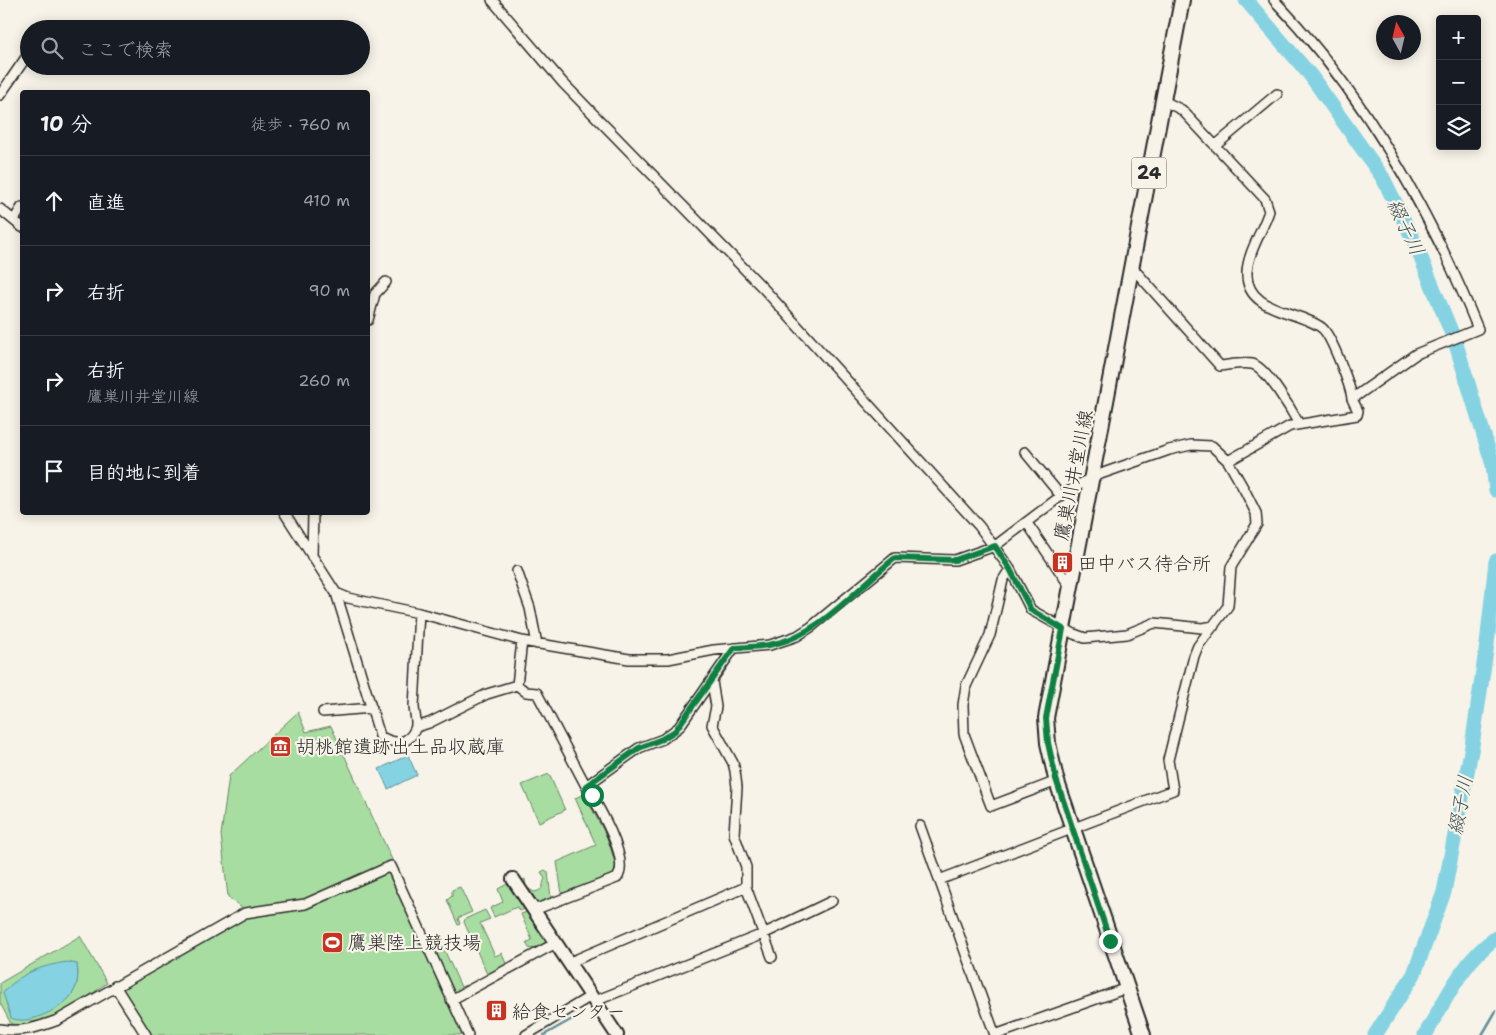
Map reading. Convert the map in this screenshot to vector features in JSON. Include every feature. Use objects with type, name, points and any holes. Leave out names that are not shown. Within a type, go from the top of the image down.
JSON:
[{"type":"main road","name":"鷹巣川井堂川線","points":[[1143,1035],[1057,782],[1049,751],[1046,718],[1182,0]]},
{"type":"street","points":[[492,0],[563,83],[676,197],[828,358],[995,546],[1010,569],[1031,610],[1063,629],[1085,638],[1127,634],[1154,623],[1202,628],[1214,626]]},
{"type":"street","points":[[1274,0],[1340,79],[1412,186],[1478,329],[1416,354],[1352,399]]},
{"type":"street","points":[[0,95],[20,66]]},
{"type":"street","points":[[1215,146],[1276,94]]},
{"type":"street","points":[[1162,100],[1182,110],[1269,206],[1263,229],[1248,263],[1248,282],[1254,293],[1270,307],[1313,323],[1325,331],[1348,380],[1352,399],[1358,411],[1357,415],[1299,424],[1282,430],[1228,461]]},
{"type":"street","points":[[0,209],[20,225]]},
{"type":"street","points":[[14,220],[20,210]]},
{"type":"street","points":[[1131,266],[1220,366],[1252,364],[1257,366],[1277,388],[1299,424]]},
{"type":"street","points":[[370,313],[375,294],[386,282]]},
{"type":"street","points":[[336,593],[348,598],[419,613],[522,641],[614,658],[668,659],[734,648],[770,645],[797,636],[841,605],[895,558],[955,560],[995,546],[1061,496],[1092,477],[1141,459],[1191,445],[1212,446],[1228,461],[1256,513],[1257,524],[1231,567],[1228,606],[1198,646],[1168,760],[1173,790],[939,880]]},
{"type":"street","points":[[1025,452],[1061,496]]},
{"type":"street","points":[[286,515],[336,593],[380,736],[391,742],[403,742],[412,735],[416,727],[415,701],[419,613]]},
{"type":"street","points":[[312,557],[314,515]]},
{"type":"street","points":[[1027,523],[1071,588]]},
{"type":"street","points":[[1010,569],[1003,580],[990,635],[966,686],[964,734],[991,806],[1057,782]]},
{"type":"street","points":[[517,571],[530,608],[537,644]]},
{"type":"street","points":[[517,685],[522,641]]},
{"type":"street","points":[[586,786],[639,748],[662,739],[675,731],[734,648]]},
{"type":"street","points":[[712,681],[716,707],[712,724],[733,763],[735,772],[737,787],[734,834],[746,866],[746,887],[772,957]]},
{"type":"street","points":[[416,727],[429,723],[487,694],[517,685]]},
{"type":"street","points":[[517,685],[526,692],[537,693],[612,835],[621,862],[621,873],[617,878],[534,910]]},
{"type":"street","points":[[324,712],[372,708]]},
{"type":"street","points":[[920,826],[995,1035],[1127,988]]},
{"type":"street","points":[[0,1029],[13,1031],[37,1028],[58,1020],[244,913],[304,904],[391,866],[468,1035]]},
{"type":"street","points":[[513,879],[617,1035]]},
{"type":"street","points":[[568,963],[746,887]]},
{"type":"street","points":[[526,1035],[594,998],[763,934],[832,901]]},
{"type":"street","points":[[451,1000],[556,943]]},
{"type":"street","points":[[115,986],[146,1035]]},
{"type":"green space","points":[[298,712],[306,732],[331,726],[472,1035],[146,1035],[115,986],[247,912],[228,897],[221,835],[229,776]]},
{"type":"green space","points":[[549,774],[565,810],[539,822],[522,785]]},
{"type":"green space","points":[[584,794],[607,837],[617,868],[614,874],[562,894],[557,862],[596,845],[575,798]]},
{"type":"green space","points":[[545,870],[548,872],[551,898],[535,903],[521,881],[525,879],[526,887],[534,892],[538,891],[542,888],[545,879],[541,872]]},
{"type":"green space","points":[[507,884],[525,909],[519,911],[517,907],[494,917],[490,908],[503,902],[498,889]]},
{"type":"green space","points":[[460,887],[472,912],[458,918],[460,924],[458,925],[447,900],[452,896],[452,890]]},
{"type":"green space","points":[[485,910],[490,919],[480,923],[495,956],[502,953],[506,964],[487,974],[464,922],[465,919]]},
{"type":"green space","points":[[527,912],[546,942],[533,949],[529,948],[526,943],[532,940],[521,914]]},
{"type":"green space","points":[[80,936],[107,983],[62,1013],[50,1019],[24,1025],[11,1024],[0,1003],[0,983]],"holes":[[[77,964],[78,975],[73,993],[67,1000],[53,1010],[34,1018]]]},
{"type":"green space","points":[[438,936],[461,987],[466,985],[468,987],[455,994],[433,947]]},
{"type":"water","points":[[408,755],[417,775],[388,789],[379,769]]},
{"type":"water","points":[[67,962],[77,964],[78,974],[74,991],[64,1003],[50,1012],[33,1019],[11,1018],[3,993],[10,986],[24,975],[48,966]]},
{"type":"waterway","name":"綴子川","points":[[1246,0],[1311,76],[1383,178],[1414,241],[1455,341],[1493,465],[1496,490]]},
{"type":"waterway","name":"綴子川","points":[[1375,1035],[1414,974],[1444,892],[1472,746],[1487,644],[1496,561]]},
{"type":"waterway","points":[[1425,1035],[1464,969],[1484,947],[1496,938]]},
{"type":"waterway","points":[[1482,1035],[1496,1011]]},
{"type":"waterway","points":[[544,1035],[574,1018]]},
{"type":"place","name":"田中バス待合所","points":[[1062,563]]},
{"type":"place","name":"胡桃館遺跡出土品収蔵庫","points":[[280,746]]},
{"type":"place","name":"鷹巣陸上競技場","points":[[332,942]]},
{"type":"place","name":"給食センター","points":[[496,1011]]},
{"type":"route","points":[[592,795],[586,786],[639,748],[662,739],[679,727],[734,648],[770,645],[797,636],[841,605],[895,558],[955,560],[995,546],[1010,569],[1021,594],[1031,610],[1037,616],[1063,629],[1046,718],[1050,758],[1110,941]]}]
